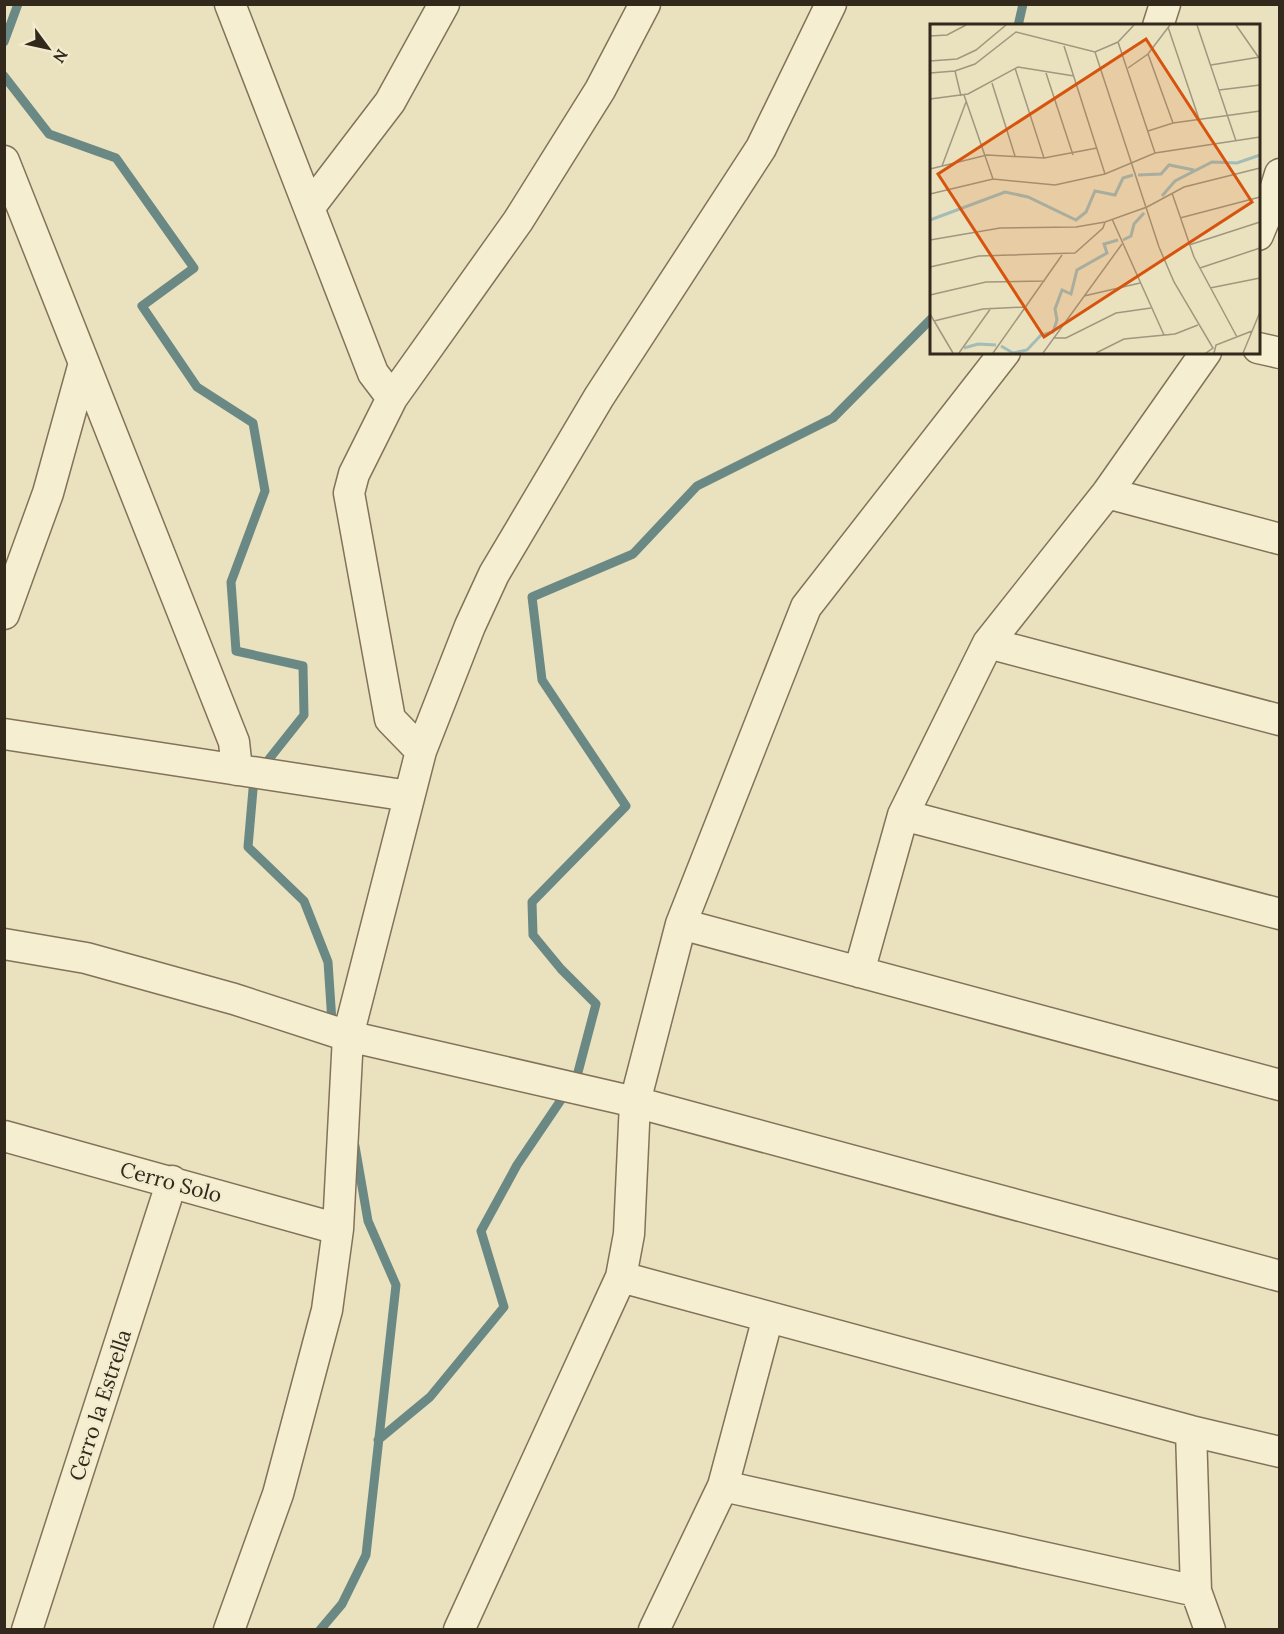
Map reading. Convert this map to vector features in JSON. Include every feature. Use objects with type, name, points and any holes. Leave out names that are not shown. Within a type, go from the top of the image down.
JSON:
[{"type":"street","points":[[309,208],[390,102],[444,4]]},
{"type":"street","points":[[421,751],[390,719],[349,493],[354,474],[392,398],[518,222],[600,90],[645,4]]},
{"type":"street","points":[[229,1629],[278,1494],[327,1311],[338,1229],[348,1036],[421,751],[470,626],[494,574],[599,397],[761,148],[831,4]]},
{"type":"street","points":[[1159,24],[1165,4]]},
{"type":"street","points":[[233,7],[373,373],[392,398]]},
{"type":"street","points":[[4,161],[234,742],[237,770]]},
{"type":"street","points":[[1260,230],[1280,174]]},
{"type":"street","points":[[1260,348],[1280,353]]},
{"type":"street","points":[[459,1629],[621,1277],[629,1234],[635,1102],[681,924],[806,607],[1003,354]]},
{"type":"street","points":[[859,972],[903,815],[988,643],[1107,493],[1205,354]]},
{"type":"street","points":[[4,614],[48,493],[84,363]]},
{"type":"street","points":[[1107,493],[1280,539]]},
{"type":"street","points":[[988,643],[1280,720]]},
{"type":"street","points":[[4,734],[409,796]]},
{"type":"street","points":[[903,815],[1280,914]]},
{"type":"street","points":[[681,924],[1280,1085]]},
{"type":"street","points":[[4,944],[87,958],[234,999],[348,1036],[635,1102],[1280,1276]]},
{"type":"street","name":"Cerro Solo","points":[[4,1136],[338,1229]]},
{"type":"street","name":"Cerro la Estrella","points":[[27,1629],[172,1181]]},
{"type":"street","points":[[621,1277],[1191,1431],[1280,1452]]},
{"type":"street","points":[[654,1629],[723,1486],[768,1317]]},
{"type":"street","points":[[1191,1431],[1196,1591],[1210,1629]]},
{"type":"street","points":[[723,1486],[1196,1591]]},
{"type":"waterway","points":[[4,42],[18,4]]},
{"type":"waterway","points":[[1018,24],[1023,4]]},
{"type":"waterway","points":[[4,76],[49,134],[116,158],[194,268],[142,306],[197,387],[253,423],[265,491],[231,582],[236,651],[303,666],[304,715],[254,778],[248,847],[304,901],[328,962],[332,1022]]},
{"type":"waterway","points":[[577,1076],[596,1004],[561,969],[533,935],[532,902],[626,806],[542,680],[532,597],[633,554],[697,486],[833,418],[930,320]]},
{"type":"waterway","points":[[378,1440],[430,1397],[504,1307],[481,1231],[517,1165],[563,1097]]},
{"type":"waterway","points":[[320,1630],[342,1604],[366,1555],[396,1285],[368,1221],[355,1146]]}]
